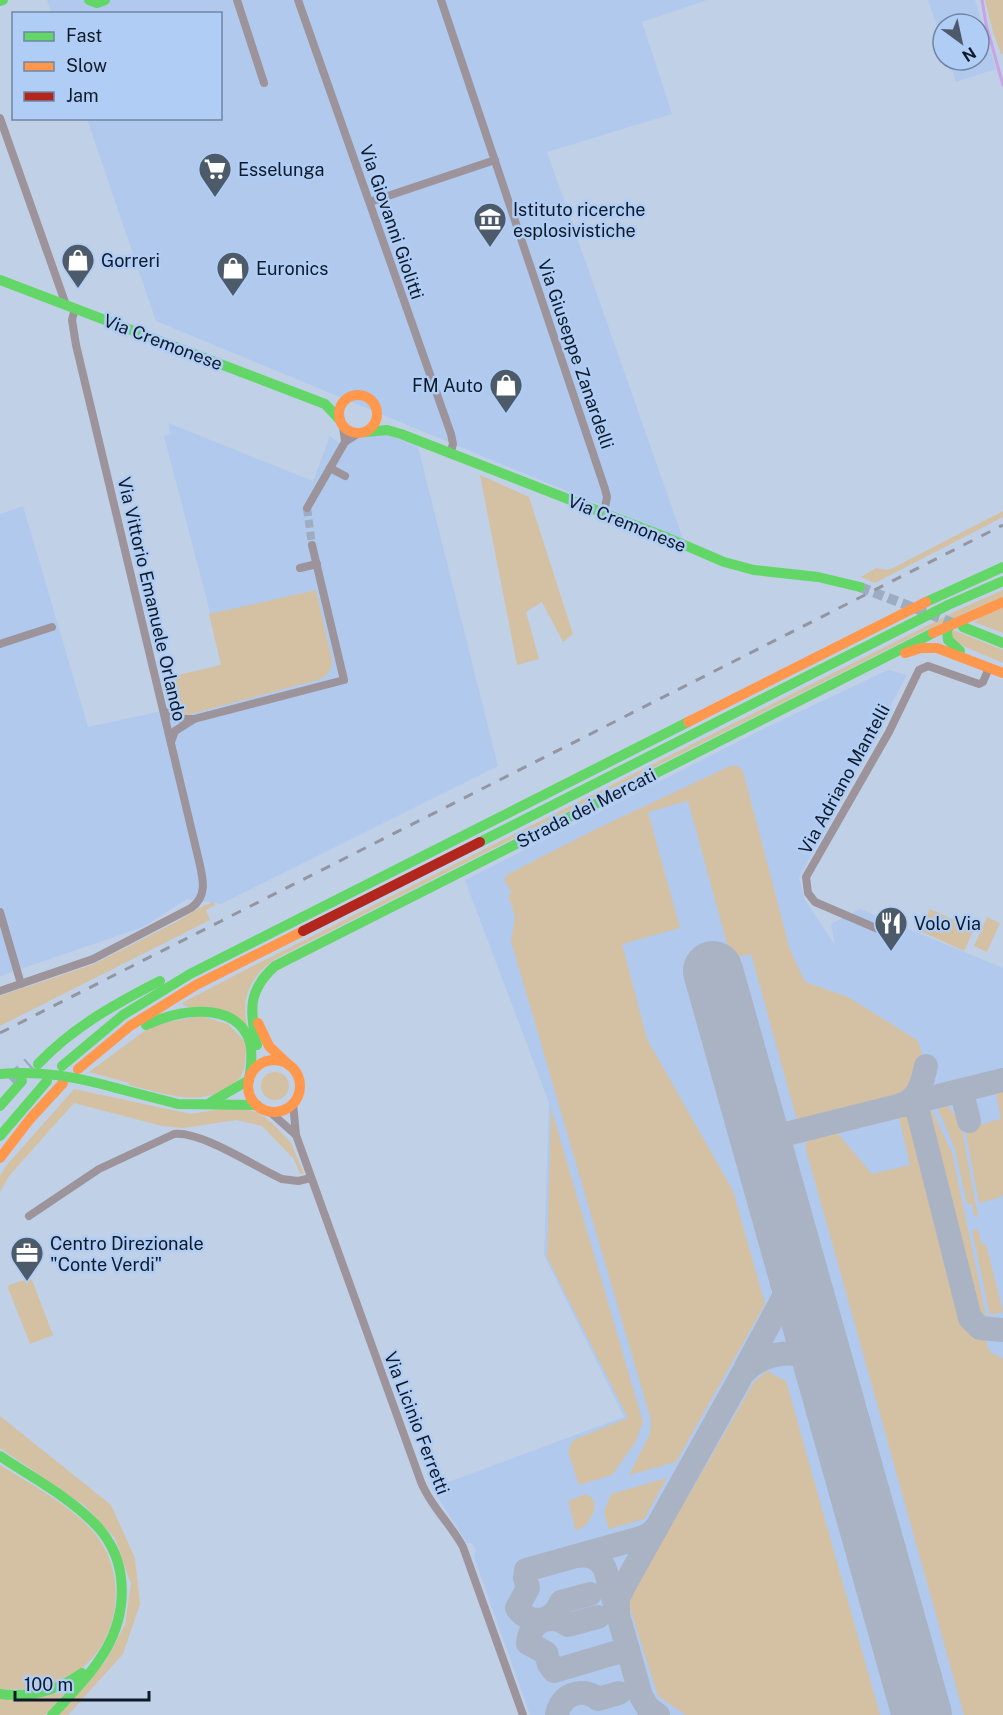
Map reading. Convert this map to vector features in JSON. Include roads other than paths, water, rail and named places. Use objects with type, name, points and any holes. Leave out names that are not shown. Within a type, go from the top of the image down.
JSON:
[{"type":"main road","points":[[88,0],[97,3],[105,0]]},
{"type":"main road","name":"Via Cremonese","points":[[0,280],[325,404]]},
{"type":"main road","points":[[361,396],[367,398],[400,434],[387,430],[362,432],[347,430],[325,404],[361,396]]},
{"type":"main road","points":[[341,423],[340,408],[349,398]]},
{"type":"main road","points":[[362,432],[371,429],[377,418],[375,406]]},
{"type":"main road","name":"Via Cremonese","points":[[400,434],[738,567],[830,579],[860,587]]},
{"type":"main road","points":[[62,1066],[100,1033],[148,998],[190,974],[942,594],[1003,567]]},
{"type":"main road","points":[[251,1076],[252,1051],[245,1032],[238,1024],[224,1017],[196,1011],[179,1012],[155,1019],[78,1069],[130,1026],[205,981],[957,601],[1003,581]]},
{"type":"main road","name":"Strada dei Mercati","points":[[257,1105],[250,1093],[251,1076],[258,1052],[251,1018],[251,1001],[258,984],[275,966],[952,624],[1003,602]]},
{"type":"main road","points":[[952,624],[946,634],[951,645],[1003,673]]},
{"type":"main road","points":[[963,627],[1003,643]]},
{"type":"main road","name":"Strada dei Mercati","points":[[293,1103],[300,1088],[296,1071],[266,1041],[256,1016],[262,988],[272,975],[281,969],[904,654],[921,648],[937,648],[1003,673]]},
{"type":"main road","points":[[34,1064],[90,1019],[128,997],[206,958],[264,936]]},
{"type":"main road","points":[[210,1103],[251,1076],[265,1062],[274,1060],[290,1065]]},
{"type":"main road","points":[[0,1074],[52,1073],[178,1104],[257,1105],[269,1111],[286,1109],[293,1103]]},
{"type":"main road","points":[[0,1092],[16,1081],[0,1106]]},
{"type":"main road","points":[[0,1136],[47,1081]]},
{"type":"main road","points":[[0,1158],[30,1119],[63,1083]]},
{"type":"main road","points":[[0,1456],[83,1513],[102,1532],[114,1553],[122,1581],[122,1605],[115,1635],[90,1674],[52,1715]]},
{"type":"main road","points":[[0,1694],[29,1695],[51,1690],[73,1680],[101,1658]]},
{"type":"street","points":[[237,0],[264,83]]},
{"type":"street","name":"Via Giovanni Giolitti","points":[[298,0],[452,434],[453,444],[450,454]]},
{"type":"street","name":"Via Giuseppe Zanardelli","points":[[441,0],[605,489],[607,497],[604,513]]},
{"type":"street","name":"Via Vittorio Emanuele Orlando","points":[[0,118],[2,129],[70,307],[76,345],[201,867],[203,884],[201,897],[187,910],[102,955],[21,984]]},
{"type":"street","points":[[369,202],[495,160]]},
{"type":"street","points":[[341,423],[345,442]]},
{"type":"street","points":[[307,508],[345,442],[362,432]]},
{"type":"street","points":[[330,468],[345,476]]},
{"type":"street","points":[[161,704],[164,711],[174,718],[195,719],[344,680],[312,545]]},
{"type":"street","points":[[300,568],[317,564]]},
{"type":"street","points":[[0,644],[52,627]]},
{"type":"street","name":"Via Adriano Mantelli","points":[[892,934],[815,902],[808,893],[806,877],[889,732],[919,670],[928,666],[979,684],[983,682],[989,668]]},
{"type":"street","points":[[171,745],[173,733],[195,719]]},
{"type":"street","points":[[0,912],[21,984],[0,991]]},
{"type":"street","name":"Via Licinio Ferretti","points":[[293,1103],[296,1135],[422,1485],[434,1508],[463,1548],[523,1715]]},
{"type":"street","points":[[269,1111],[296,1135]]},
{"type":"street","points":[[29,1216],[99,1169],[174,1134],[187,1134],[198,1138],[282,1179],[298,1181],[311,1178]]},
{"type":"waterway","points":[[982,0],[986,24],[1003,85]]},
{"type":"tunnel","points":[[307,508],[312,545]]},
{"type":"tunnel","points":[[860,587],[958,625]]},
{"type":"tunnel","points":[[11,1081],[30,1064]]},
{"type":"railway","points":[[0,1033],[1003,525]]},
{"type":"place","name":"Esselunga","points":[[215,198]]},
{"type":"place","name":"Istituto ricerche esplosivistiche","points":[[490,248]]},
{"type":"place","name":"Gorreri","points":[[78,289]]},
{"type":"place","name":"Euronics","points":[[233,297]]},
{"type":"place","name":"FM Auto","points":[[506,414]]},
{"type":"place","name":"Volo Via","points":[[891,952]]},
{"type":"place","name":"Centro Direzionale \"Conte Verdi\"","points":[[27,1282]]}]
